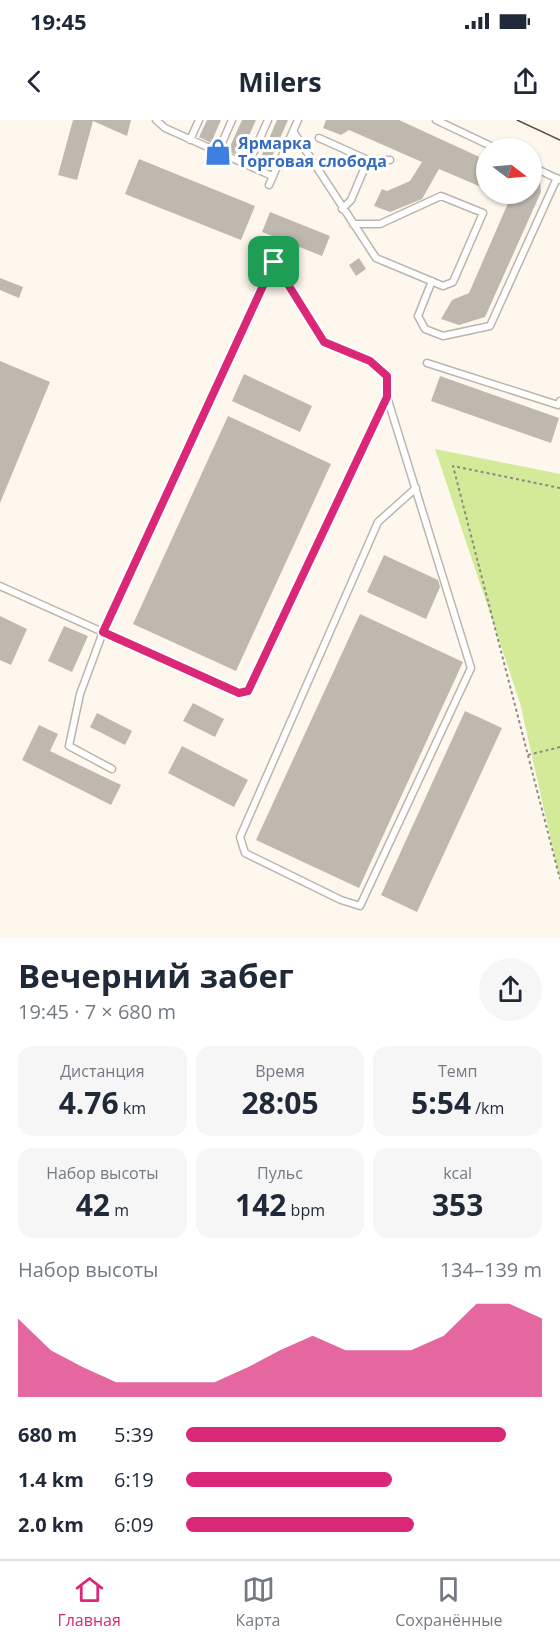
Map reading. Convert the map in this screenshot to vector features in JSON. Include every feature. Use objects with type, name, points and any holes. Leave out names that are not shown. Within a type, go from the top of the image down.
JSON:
[{"type":"lane","points":[[190,140],[199,120]]},
{"type":"lane","points":[[218,152],[232,120]]},
{"type":"lane","points":[[248,165],[268,120]]},
{"type":"lane","points":[[269,185],[298,120]]},
{"type":"lane","points":[[436,120],[476,139]]},
{"type":"lane","points":[[159,121],[190,140],[272,177]]},
{"type":"lane","points":[[293,131],[342,209],[352,224],[376,258],[443,286],[453,282],[483,213],[441,196],[380,224],[352,224]]},
{"type":"lane","points":[[319,138],[368,160],[390,160]]},
{"type":"lane","points":[[342,209],[351,200],[368,160]]},
{"type":"lane","points":[[432,281],[418,316],[425,328],[443,336],[490,326],[558,179],[542,171]]},
{"type":"lane","points":[[112,769],[69,746],[80,694],[103,632],[274,262],[324,342],[370,361],[387,376],[387,397],[416,488],[471,668],[360,906],[340,900],[245,853],[240,837],[378,522],[416,488]]},
{"type":"lane","points":[[427,363],[558,405],[560,401]]},
{"type":"lane","points":[[0,585],[239,693],[248,691],[387,397]]},
{"type":"path","points":[[560,488],[453,466],[560,879]]},
{"type":"path","points":[[528,755],[560,747]]},
{"type":"green space","points":[[435,449],[560,474],[560,880],[520,703]]},
{"type":"building","points":[[73,120],[131,120],[127,136],[93,121],[77,180],[58,175]]},
{"type":"building","points":[[207,120],[221,120],[211,143],[199,137]]},
{"type":"building","points":[[242,120],[256,120],[240,156],[228,151]]},
{"type":"building","points":[[277,120],[288,120],[267,168],[258,164]]},
{"type":"building","points":[[326,120],[399,120],[476,155],[476,185],[439,169],[422,199],[390,212],[374,206],[382,189],[387,191],[410,181],[422,162],[349,130],[341,135],[323,128]]},
{"type":"building","points":[[139,159],[255,206],[241,240],[125,194]]},
{"type":"building","points":[[508,204],[536,204],[485,317],[459,325],[441,319],[452,300],[469,293]]},
{"type":"building","points":[[270,212],[330,236],[322,256],[262,232]]},
{"type":"building","points":[[359,258],[366,269],[356,276],[349,265]]},
{"type":"building","points":[[0,278],[23,287],[19,298],[0,290]]},
{"type":"building","points":[[0,361],[50,382],[0,503]]},
{"type":"building","points":[[244,374],[312,406],[300,432],[232,401]]},
{"type":"building","points":[[440,376],[559,418],[551,443],[431,401]]},
{"type":"building","points":[[228,416],[331,464],[236,671],[133,624]]},
{"type":"building","points":[[384,555],[438,580],[440,587],[426,619],[367,592]]},
{"type":"building","points":[[360,614],[463,662],[359,888],[256,840]]},
{"type":"building","points":[[0,616],[27,629],[11,665],[0,660]]},
{"type":"building","points":[[64,626],[88,636],[72,672],[48,661]]},
{"type":"building","points":[[193,703],[224,719],[215,737],[183,721]]},
{"type":"building","points":[[465,711],[502,728],[417,912],[381,895]]},
{"type":"building","points":[[97,713],[132,731],[125,745],[90,727]]},
{"type":"building","points":[[39,725],[58,734],[50,751],[121,785],[111,805],[22,760]]},
{"type":"building","points":[[182,746],[248,780],[234,807],[168,773]]},
{"type":"tram line","points":[[517,120],[560,140]]},
{"type":"place","name":"Ярмарка Торговая слобода","points":[[218,152]]},
{"type":"route","points":[[274,262],[324,342],[370,361],[387,376],[387,397],[248,691],[239,693],[103,632],[274,262]]}]
